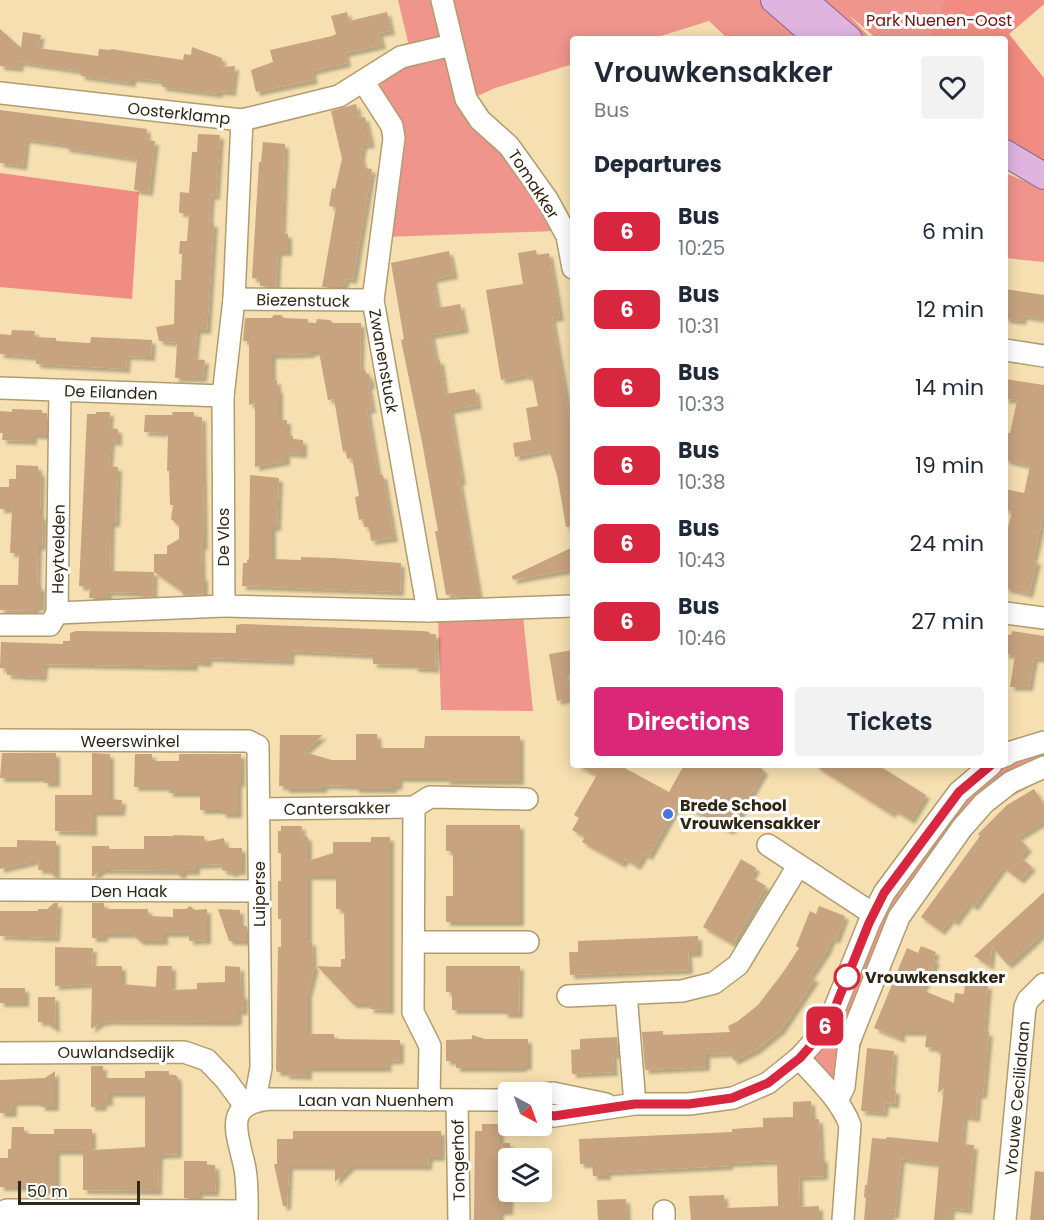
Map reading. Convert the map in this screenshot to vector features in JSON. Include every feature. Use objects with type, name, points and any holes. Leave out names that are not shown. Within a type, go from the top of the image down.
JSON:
[{"type":"main road","points":[[774,0],[816,36]]},
{"type":"main road","points":[[804,0],[846,36]]},
{"type":"main road","points":[[1008,155],[1044,179]]},
{"type":"main road","points":[[1008,169],[1044,179]]},
{"type":"street","name":"Tomakker","points":[[442,0],[466,99],[480,120],[510,146],[570,236]]},
{"type":"street","name":"Oosterklamp","points":[[0,93],[242,120],[339,96],[401,57],[452,45]]},
{"type":"street","name":"Zwanenstuck","points":[[363,81],[392,126],[394,138],[373,300],[428,611]]},
{"type":"street","name":"De Vlos","points":[[224,606],[223,396],[234,299],[242,120]]},
{"type":"street","name":"Biezenstuck","points":[[234,299],[373,300]]},
{"type":"street","points":[[1008,350],[1044,356]]},
{"type":"street","name":"De Eilanden","points":[[0,388],[223,396]]},
{"type":"street","name":"Heytvelden","points":[[60,390],[57,613],[224,606]]},
{"type":"street","points":[[224,606],[428,611],[570,606]]},
{"type":"street","points":[[0,625],[50,625],[57,613]]},
{"type":"street","points":[[1008,613],[1044,618]]},
{"type":"street","name":"Weerswinkel","points":[[0,740],[248,741],[258,747]]},
{"type":"street","points":[[1008,754],[1044,742]]},
{"type":"street","name":"Luiperse","points":[[247,1216],[246,1170],[237,1141],[236,1121],[250,1103],[261,1068],[258,747]]},
{"type":"street","points":[[552,1116],[627,1105],[689,1104],[732,1098],[768,1083],[800,1058],[820,1035],[834,1010],[873,914],[884,893],[959,792],[987,768]]},
{"type":"street","points":[[837,1101],[844,1088],[849,1041],[899,917],[962,828],[984,803],[1011,782],[1044,768]]},
{"type":"street","name":"Cantersakker","points":[[259,809],[414,807],[430,797],[527,800]]},
{"type":"street","name":"Cantersakker","points":[[414,807],[413,1012],[430,1046],[429,1100]]},
{"type":"street","points":[[768,845],[873,914]]},
{"type":"street","points":[[568,996],[682,991],[714,983],[738,965],[798,866]]},
{"type":"street","name":"Den Haak","points":[[0,890],[258,891]]},
{"type":"street","points":[[414,942],[528,942]]},
{"type":"street","name":"Vrouwe Cecilialaan","points":[[1005,1220],[1025,1007],[1028,1000],[1044,984]]},
{"type":"street","points":[[626,993],[627,1105]]},
{"type":"street","name":"Ouwlandsedijk","points":[[0,1053],[184,1052],[207,1060],[250,1103]]},
{"type":"street","points":[[800,1058],[837,1101],[850,1125],[843,1220]]},
{"type":"street","points":[[552,1093],[627,1105]]},
{"type":"street","name":"Laan van Nuenhem","points":[[250,1103],[270,1099],[498,1101]]},
{"type":"street","name":"Tongerhof","points":[[458,1100],[459,1220]]},
{"type":"street","points":[[0,1213],[7,1210],[247,1216]]},
{"type":"green space","points":[[398,0],[767,0],[808,36],[725,36],[709,21],[661,36],[570,36],[570,65],[495,88],[460,104],[513,162],[556,231],[386,237],[386,103],[379,87],[386,76],[413,63]]},
{"type":"green space","name":"Park Nuenen-Oost","points":[[813,0],[1044,0],[1044,4],[1007,36],[874,36],[848,14],[868,36],[854,36]]},
{"type":"green space","points":[[945,0],[1044,0],[1044,4],[1009,34],[1044,78],[1044,166],[1008,147],[1008,36],[929,36]]},
{"type":"green space","points":[[0,173],[139,192],[132,299],[0,287]]},
{"type":"green space","points":[[1008,174],[1044,189],[1044,262],[1008,258]]},
{"type":"green space","points":[[523,616],[533,711],[441,710],[438,619]]},
{"type":"green space","points":[[1044,749],[1044,779],[1001,802],[967,837],[906,927],[869,1019],[841,1113],[802,1065],[886,899],[962,795],[993,770],[1008,768],[1008,764]]},
{"type":"building","points":[[347,12],[349,21],[387,12],[391,31],[379,33],[382,45],[345,53],[347,63],[312,71],[314,80],[256,92],[251,70],[273,62],[270,50],[332,36],[336,34],[331,16]]},
{"type":"building","points":[[0,29],[21,48],[23,32],[41,35],[38,48],[98,56],[99,49],[111,49],[183,60],[184,54],[191,55],[192,47],[222,58],[221,67],[235,66],[232,92],[219,91],[219,94],[162,87],[162,81],[132,78],[132,83],[81,76],[81,71],[20,62],[19,68],[0,66]]},
{"type":"building","points":[[356,104],[359,118],[365,117],[371,144],[363,145],[361,157],[364,168],[372,169],[353,280],[346,279],[343,287],[322,287],[336,207],[329,206],[332,188],[335,189],[342,159],[331,111]]},
{"type":"building","points":[[0,110],[147,129],[146,140],[155,141],[149,192],[134,190],[137,159],[65,148],[66,145],[26,139],[23,166],[0,163]]},
{"type":"building","points":[[198,134],[220,135],[216,196],[211,195],[209,223],[214,223],[207,330],[197,330],[194,359],[205,360],[203,378],[175,378],[177,343],[159,341],[156,327],[174,324],[175,280],[181,280],[180,241],[187,241],[189,213],[179,213],[180,192],[189,193],[192,152],[197,152]]},
{"type":"building","points":[[263,142],[285,144],[282,233],[288,234],[288,252],[278,252],[276,287],[260,286],[260,279],[252,278],[259,162],[261,162]]},
{"type":"building","points":[[536,250],[537,255],[549,253],[560,317],[552,318],[570,422],[570,526],[566,527],[557,475],[549,450],[515,457],[513,443],[531,440],[526,408],[538,406],[532,376],[501,380],[486,290],[523,284],[518,253]]},
{"type":"building","points":[[449,251],[454,275],[433,279],[438,308],[460,304],[465,329],[431,335],[436,361],[440,360],[445,394],[475,389],[478,405],[450,410],[462,481],[459,481],[479,596],[446,595],[435,531],[438,531],[401,340],[404,339],[391,263]]},
{"type":"building","points":[[1008,289],[1044,295],[1044,319],[1023,316],[1022,321],[1008,319]]},
{"type":"building","points":[[274,315],[281,315],[284,318],[308,319],[308,323],[316,323],[317,319],[330,320],[333,323],[361,323],[360,370],[365,369],[369,375],[371,385],[368,386],[372,409],[367,410],[378,475],[383,475],[394,538],[371,541],[369,527],[364,527],[363,519],[359,520],[355,497],[359,496],[352,458],[347,459],[346,451],[343,452],[334,399],[328,400],[319,352],[272,355],[272,381],[277,380],[277,389],[279,389],[279,420],[287,420],[287,436],[303,440],[303,454],[286,453],[286,461],[255,467],[255,403],[249,405],[249,341],[243,341],[245,318],[271,318]]},
{"type":"building","points":[[12,330],[35,331],[34,337],[56,338],[56,341],[90,343],[91,337],[152,340],[151,357],[127,356],[126,369],[36,364],[36,357],[0,354],[0,334],[11,335]]},
{"type":"building","points":[[1008,379],[1044,385],[1044,513],[1033,560],[1037,561],[1029,594],[1008,589],[1008,528],[1012,511],[1008,510],[1008,490],[1024,493],[1030,466],[1008,461],[1008,433],[1010,433],[1017,400],[1008,399]]},
{"type":"building","points":[[12,409],[42,410],[42,413],[47,413],[47,435],[33,435],[33,441],[2,440],[0,411],[12,412]]},
{"type":"building","points":[[96,412],[110,412],[109,428],[118,429],[118,442],[111,441],[109,466],[118,467],[116,523],[111,523],[110,571],[154,572],[153,596],[141,597],[141,593],[108,592],[108,598],[89,598],[90,587],[79,586],[87,414],[96,414]]},
{"type":"building","points":[[194,412],[194,417],[202,417],[204,546],[201,546],[204,594],[183,595],[183,592],[154,572],[154,554],[167,554],[167,546],[179,539],[179,526],[171,519],[173,505],[170,505],[169,471],[167,471],[168,433],[144,432],[145,415]]},
{"type":"building","points":[[16,465],[38,466],[38,472],[41,472],[42,546],[38,546],[37,586],[41,586],[41,607],[35,607],[35,611],[0,610],[0,585],[18,585],[19,553],[10,553],[12,509],[0,509],[0,487],[9,487],[9,479],[16,479]]},
{"type":"building","points":[[250,475],[279,478],[277,527],[272,527],[272,559],[301,560],[301,557],[401,563],[400,592],[242,586],[243,563],[247,563],[249,559]]},
{"type":"building","points":[[570,548],[570,570],[513,580],[512,576]]},
{"type":"building","points":[[236,625],[430,632],[429,634],[436,634],[435,669],[414,668],[414,665],[373,664],[373,655],[291,651],[290,661],[208,658],[208,663],[194,662],[194,667],[44,664],[43,677],[7,675],[7,669],[0,668],[1,642],[63,644],[63,641],[70,641],[70,633],[76,631],[236,633]]},
{"type":"building","points":[[1012,631],[1044,636],[1044,656],[1042,659],[1034,658],[1029,687],[1010,687],[1015,655],[1008,654],[1008,634],[1011,635]]},
{"type":"building","points":[[570,650],[570,670],[565,671],[570,698],[557,701],[549,654]]},
{"type":"building","points":[[356,734],[377,734],[378,748],[424,748],[425,736],[520,736],[520,781],[446,781],[446,778],[399,778],[398,786],[393,786],[393,789],[355,789],[355,786],[329,785],[323,786],[323,789],[285,789],[285,786],[279,786],[280,735],[323,735],[304,752],[332,760],[356,760]]},
{"type":"building","points":[[2,753],[56,753],[56,783],[44,783],[44,778],[0,778]]},
{"type":"building","points":[[92,753],[110,754],[110,799],[122,800],[121,812],[93,812],[93,832],[55,831],[55,795],[92,795]]},
{"type":"building","points":[[135,754],[152,754],[152,761],[179,761],[179,754],[241,754],[238,814],[222,814],[222,810],[200,810],[200,793],[169,793],[169,787],[134,787]]},
{"type":"building","points":[[582,768],[625,768],[669,792],[682,768],[761,768],[764,771],[730,831],[679,802],[649,856],[644,854],[637,866],[625,859],[622,864],[582,842],[585,837],[572,830],[579,818],[574,815],[597,775]]},
{"type":"building","points":[[819,768],[883,768],[926,795],[911,820],[894,810],[891,814]]},
{"type":"building","points":[[1034,789],[1044,805],[1044,821],[1018,837],[1028,848],[1020,857],[1032,867],[1020,880],[1003,867],[974,907],[969,903],[955,922],[951,919],[941,931],[921,917],[980,836],[978,834],[1007,805]]},
{"type":"building","points":[[446,825],[520,825],[520,922],[446,922],[446,896],[453,896],[453,851],[446,851]]},
{"type":"building","points":[[281,826],[302,826],[301,835],[308,837],[308,861],[333,853],[333,842],[371,842],[371,837],[390,837],[390,1010],[370,1009],[370,1004],[353,1004],[317,966],[341,967],[341,959],[345,959],[344,909],[336,909],[336,876],[308,876],[308,941],[312,942],[313,966],[315,966],[308,994],[308,1034],[334,1034],[334,1039],[400,1040],[400,1060],[387,1061],[388,1068],[308,1068],[308,1076],[285,1075],[285,1072],[277,1072],[278,947],[281,947],[278,881],[281,881],[281,853],[278,853],[278,831],[281,831]]},
{"type":"building","points":[[144,836],[204,836],[205,842],[224,838],[226,848],[242,848],[242,871],[234,873],[222,870],[222,864],[196,865],[196,871],[184,871],[180,876],[175,871],[102,870],[92,877],[92,846],[109,846],[109,849],[144,849]]},
{"type":"building","points":[[17,840],[56,841],[56,877],[47,870],[38,870],[39,860],[0,869],[0,847],[17,847]]},
{"type":"building","points":[[741,859],[756,868],[751,877],[766,886],[733,944],[703,927]]},
{"type":"building","points":[[1044,892],[1044,932],[1026,949],[1008,965],[992,947],[990,966],[974,956]]},
{"type":"building","points":[[54,903],[58,903],[56,938],[0,936],[0,911],[38,911],[38,909],[47,909]]},
{"type":"building","points":[[92,903],[104,903],[104,909],[148,909],[148,916],[173,917],[173,909],[186,909],[190,906],[195,910],[207,909],[207,940],[189,941],[189,933],[164,933],[164,941],[140,941],[132,934],[104,934],[104,938],[92,938]]},
{"type":"building","points":[[819,906],[845,916],[836,940],[832,938],[810,976],[815,979],[781,1030],[756,1050],[734,1061],[730,1053],[706,1054],[706,1067],[645,1070],[642,1032],[663,1031],[663,1035],[730,1032],[728,1026],[758,1005],[784,971],[799,948],[796,946],[810,911],[816,914]]},
{"type":"building","points":[[218,909],[240,910],[240,926],[247,926],[247,941],[229,941]]},
{"type":"building","points":[[698,936],[698,953],[688,953],[689,970],[570,975],[569,952],[578,952],[578,941]]},
{"type":"building","points":[[921,946],[936,952],[933,959],[936,961],[922,990],[954,1003],[955,993],[964,994],[965,983],[988,985],[984,1032],[989,1032],[983,1095],[978,1094],[976,1118],[964,1116],[962,1144],[974,1145],[968,1210],[951,1208],[950,1220],[934,1220],[939,1164],[901,1159],[895,1215],[890,1214],[890,1220],[864,1220],[865,1185],[867,1185],[872,1138],[886,1139],[887,1137],[938,1142],[944,1088],[938,1093],[941,1052],[935,1051],[935,1048],[925,1047],[927,1032],[901,1032],[901,1039],[874,1028],[907,948],[918,953]]},
{"type":"building","points":[[55,947],[93,948],[92,966],[122,966],[122,984],[156,987],[157,966],[172,966],[172,990],[197,989],[197,983],[225,982],[225,966],[240,967],[244,1011],[238,1011],[238,1021],[235,1022],[109,1021],[101,1022],[91,1029],[92,984],[55,986]]},
{"type":"building","points":[[446,966],[520,966],[519,1014],[504,1014],[504,1010],[452,1010],[452,992],[446,992]]},
{"type":"building","points":[[0,988],[25,988],[25,1003],[0,1003]]},
{"type":"building","points":[[38,997],[55,997],[56,1029],[45,1022],[38,1022]]},
{"type":"building","points":[[472,1035],[485,1039],[528,1039],[528,1066],[523,1066],[523,1068],[456,1068],[456,1061],[446,1061],[446,1040],[472,1039]]},
{"type":"building","points":[[617,1037],[618,1054],[613,1055],[614,1072],[572,1074],[571,1050],[580,1049],[580,1039]]},
{"type":"building","points":[[867,1048],[894,1051],[891,1090],[896,1090],[895,1104],[885,1103],[884,1113],[861,1111]]},
{"type":"building","points":[[91,1066],[103,1066],[103,1078],[145,1078],[145,1071],[169,1071],[169,1075],[176,1075],[178,1078],[178,1154],[159,1155],[158,1191],[83,1190],[83,1151],[56,1151],[56,1190],[0,1187],[0,1158],[8,1158],[8,1149],[11,1149],[12,1127],[24,1127],[24,1134],[54,1134],[54,1129],[92,1129],[92,1150],[145,1147],[145,1093],[109,1093],[109,1102],[103,1102],[103,1107],[91,1107]]},
{"type":"building","points":[[55,1071],[55,1107],[41,1107],[41,1102],[13,1102],[13,1113],[0,1113],[0,1080],[45,1078]]},
{"type":"building","points":[[811,1101],[812,1119],[819,1119],[824,1176],[799,1177],[800,1207],[819,1206],[819,1220],[691,1220],[689,1196],[724,1195],[725,1208],[778,1206],[777,1161],[729,1163],[729,1166],[607,1172],[607,1176],[593,1176],[592,1164],[580,1164],[579,1139],[732,1132],[732,1129],[763,1127],[763,1118],[793,1117],[793,1102]]},
{"type":"building","points":[[482,1124],[498,1124],[500,1143],[510,1143],[510,1148],[498,1148],[498,1202],[509,1202],[509,1211],[500,1211],[500,1220],[474,1220],[475,1131],[482,1131]]},
{"type":"building","points":[[293,1131],[441,1131],[441,1157],[429,1157],[428,1166],[351,1166],[335,1182],[335,1166],[289,1166],[287,1206],[283,1206],[274,1164],[277,1164],[277,1139],[293,1139]]},
{"type":"building","points":[[184,1161],[207,1161],[207,1165],[215,1165],[215,1192],[199,1192],[199,1198],[184,1198]]},
{"type":"building","points":[[1035,1171],[1044,1172],[1044,1220],[1030,1220]]},
{"type":"building","points":[[626,1199],[627,1220],[598,1220],[597,1200]]},
{"type":"bus line","name":"6","points":[[552,1116],[635,1104],[689,1104],[732,1098],[768,1083],[800,1058],[820,1035],[834,1010],[869,923],[884,893],[959,792],[986,768]]},
{"type":"place","name":"Brede School Vrouwkensakker","points":[[668,814]]},
{"type":"place","name":"Vrouwkensakker","points":[[847,977]]}]
